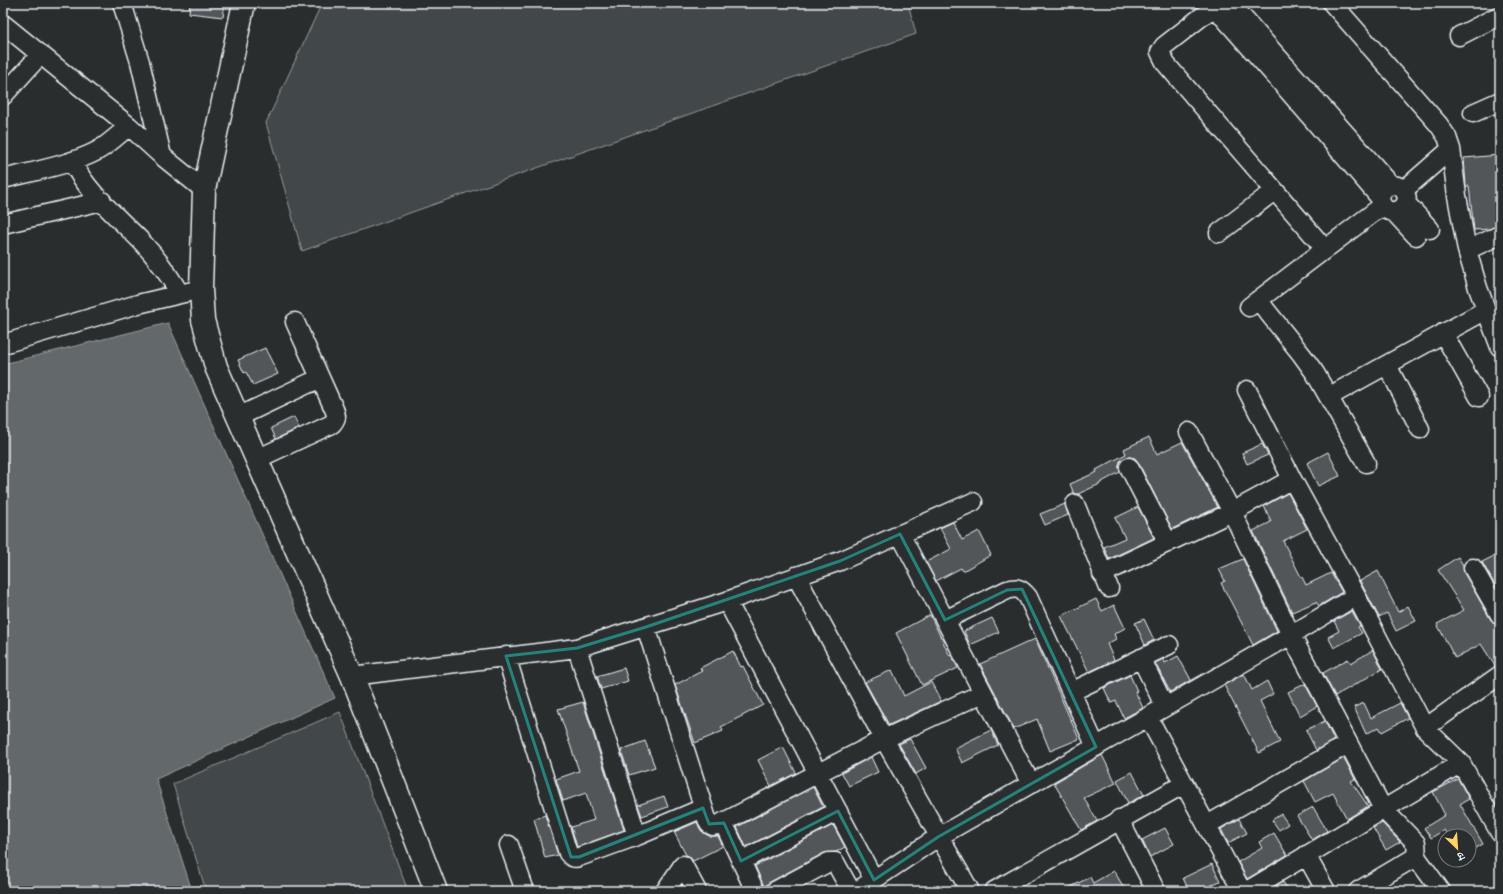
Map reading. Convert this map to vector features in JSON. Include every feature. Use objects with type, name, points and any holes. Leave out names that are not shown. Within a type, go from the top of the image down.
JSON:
[{"type":"main road","points":[[244,3],[204,190],[201,288],[203,320],[216,367],[352,676],[436,891]]},
{"type":"street","points":[[122,3],[140,62],[162,156]]},
{"type":"street","points":[[1332,3],[1439,125],[1447,137],[1451,149],[1457,196],[1467,250],[1478,288],[1492,313],[1500,347]]},
{"type":"street","points":[[1325,249],[1176,76],[1162,57],[1160,52],[1164,46],[1218,4],[1291,94],[1423,232]]},
{"type":"street","points":[[1460,36],[1500,15]]},
{"type":"street","points":[[3,24],[204,190]]},
{"type":"street","points":[[3,96],[41,54]]},
{"type":"street","points":[[1473,113],[1500,101]]},
{"type":"street","points":[[3,179],[72,161],[95,152],[107,145],[128,126]]},
{"type":"street","points":[[1366,463],[1330,396],[1302,354],[1253,304],[1393,199],[1451,149]]},
{"type":"street","points":[[72,161],[84,181],[161,264],[180,294]]},
{"type":"street","points":[[1220,233],[1274,191]]},
{"type":"street","points":[[3,224],[102,201]]},
{"type":"street","points":[[1467,250],[1500,235]]},
{"type":"street","points":[[3,344],[138,304],[201,288]]},
{"type":"street","points":[[1330,396],[1443,333],[1492,313]]},
{"type":"street","points":[[257,459],[332,424],[336,419],[334,409],[295,322]]},
{"type":"street","points":[[1443,333],[1479,397]]},
{"type":"street","points":[[1387,365],[1420,429]]},
{"type":"street","points":[[238,417],[320,378]]},
{"type":"street","points":[[1247,390],[1292,479],[1356,596],[1425,728],[1460,763],[1500,833]]},
{"type":"street","points":[[1189,432],[1232,512],[1291,635],[1383,809],[1416,843],[1416,855],[1412,859],[1358,891]]},
{"type":"street","points":[[1129,466],[1168,543]]},
{"type":"street","points":[[1075,504],[1106,581],[1168,543],[1232,512],[1292,479]]},
{"type":"street","points":[[352,676],[576,648],[727,601],[840,561],[972,502]]},
{"type":"street","points":[[900,534],[1031,784]]},
{"type":"street","points":[[1473,568],[1500,615]]},
{"type":"street","points":[[796,576],[938,837],[970,891]]},
{"type":"street","points":[[945,620],[1007,590],[1016,587],[1022,589],[1028,597],[1096,747]]},
{"type":"street","points":[[857,891],[938,837],[1291,635],[1356,596]]},
{"type":"street","points":[[727,601],[874,880]]},
{"type":"street","points":[[646,627],[709,824],[713,826],[884,739],[983,693]]},
{"type":"street","points":[[1071,692],[1169,646]]},
{"type":"street","points":[[576,648],[638,836]]},
{"type":"street","points":[[506,656],[568,852],[571,857],[579,857],[638,836],[704,808]]},
{"type":"street","points":[[1142,658],[1165,707]]},
{"type":"street","points":[[1425,728],[1500,675]]},
{"type":"street","points":[[1148,717],[1242,891]]},
{"type":"street","points":[[1206,825],[1348,744]]},
{"type":"street","points":[[1247,891],[1460,763]]},
{"type":"street","points":[[994,891],[1119,819],[1184,784]]},
{"type":"street","points":[[741,861],[838,811]]},
{"type":"street","points":[[1119,819],[1151,889]]},
{"type":"street","points":[[723,822],[755,891]]},
{"type":"street","points":[[509,845],[525,891]]},
{"type":"street","points":[[1306,855],[1326,891]]},
{"type":"street","points":[[1416,855],[1442,891]]},
{"type":"street","points":[[775,891],[829,862],[835,862],[852,891]]},
{"type":"street","points":[[665,891],[683,865],[697,891]]},
{"type":"highlighted area","points":[[900,534],[945,620],[1007,590],[1022,589],[1096,747],[938,837],[874,880],[838,811],[741,861],[724,823],[709,824],[703,808],[579,857],[571,857],[506,656],[577,648],[646,627],[840,561]]},
{"type":"shaded area","points":[[322,3],[908,3],[916,34],[302,251],[266,123]]},
{"type":"shaded area","points":[[168,323],[335,698],[156,779],[192,891],[3,891],[3,364]]},
{"type":"shaded area","points":[[340,712],[408,891],[206,891],[173,784]]},
{"type":"building","points":[[190,3],[225,3],[223,17],[189,13]]},
{"type":"building","points":[[1500,155],[1500,225],[1489,229],[1474,230],[1469,186],[1466,186],[1464,158]]},
{"type":"building","points":[[265,348],[278,374],[253,385],[246,372],[244,373],[238,360]]},
{"type":"building","points":[[294,417],[299,428],[276,439],[271,428]]},
{"type":"building","points":[[1149,437],[1157,454],[1182,442],[1218,507],[1172,529],[1138,462],[1135,458],[1130,457],[1120,461],[1120,472],[1100,484],[1078,494],[1074,494],[1070,484],[1097,472],[1096,470],[1126,454],[1124,449]]},
{"type":"building","points":[[1262,444],[1268,455],[1247,464],[1242,453]]},
{"type":"building","points":[[1328,452],[1340,476],[1318,486],[1307,463]]},
{"type":"building","points":[[1288,493],[1307,529],[1283,541],[1301,577],[1306,585],[1331,573],[1342,592],[1319,606],[1316,602],[1292,612],[1253,531],[1271,522],[1264,506]]},
{"type":"building","points":[[1065,504],[1068,515],[1045,525],[1040,514]]},
{"type":"building","points":[[1138,507],[1154,538],[1109,559],[1104,547],[1125,538],[1115,518]]},
{"type":"building","points":[[953,522],[962,540],[979,531],[991,555],[963,571],[961,568],[936,581],[926,562],[951,549],[940,528]]},
{"type":"building","points":[[1500,553],[1500,594],[1482,562]]},
{"type":"building","points":[[1458,557],[1463,565],[1464,573],[1491,620],[1495,624],[1500,625],[1500,665],[1495,666],[1481,644],[1455,658],[1437,624],[1464,610],[1438,570]]},
{"type":"building","points":[[1243,559],[1277,631],[1253,645],[1221,583],[1225,581],[1219,569]]},
{"type":"building","points":[[1378,571],[1398,612],[1408,606],[1416,621],[1396,631],[1387,613],[1379,617],[1360,581]]},
{"type":"building","points":[[1096,599],[1102,611],[1114,605],[1125,628],[1114,634],[1116,639],[1107,644],[1114,660],[1089,672],[1061,616]]},
{"type":"building","points":[[1352,611],[1362,633],[1334,648],[1328,637],[1339,631],[1334,621]]},
{"type":"building","points":[[930,615],[950,656],[951,655],[958,668],[922,685],[896,633]]},
{"type":"building","points":[[992,618],[999,632],[970,645],[964,631]]},
{"type":"building","points":[[1144,619],[1154,640],[1145,645],[1135,623]]},
{"type":"building","points":[[1035,639],[1079,739],[1050,751],[1037,719],[1014,729],[980,664]]},
{"type":"building","points":[[1373,650],[1382,669],[1335,696],[1323,673],[1348,659],[1351,663]]},
{"type":"building","points":[[733,651],[741,667],[743,666],[763,705],[721,727],[723,731],[695,743],[675,685],[702,671],[700,668]]},
{"type":"building","points":[[1178,656],[1191,680],[1170,692],[1155,663],[1163,659],[1165,663]]},
{"type":"building","points":[[624,668],[628,681],[601,689],[597,676]]},
{"type":"building","points":[[892,670],[904,696],[931,682],[941,701],[889,725],[865,682]]},
{"type":"building","points":[[1244,674],[1252,690],[1267,681],[1273,694],[1260,701],[1280,742],[1259,753],[1224,685]]},
{"type":"building","points":[[1130,675],[1137,691],[1135,691],[1143,708],[1124,718],[1116,701],[1111,703],[1104,688]]},
{"type":"building","points":[[1305,684],[1317,706],[1300,716],[1288,692]]},
{"type":"building","points":[[583,702],[624,830],[577,847],[571,827],[594,820],[586,793],[563,801],[556,779],[579,771],[558,709]]},
{"type":"building","points":[[1364,703],[1371,718],[1400,703],[1408,718],[1382,732],[1379,727],[1366,734],[1354,707]]},
{"type":"building","points":[[1325,721],[1334,740],[1316,750],[1306,730]]},
{"type":"building","points":[[991,730],[998,745],[962,763],[955,748]]},
{"type":"building","points":[[910,739],[926,768],[916,774],[899,744]]},
{"type":"building","points":[[645,741],[655,767],[629,775],[621,750]]},
{"type":"building","points":[[783,747],[796,773],[771,786],[758,760]]},
{"type":"building","points":[[1102,755],[1116,783],[1084,798],[1097,821],[1081,830],[1054,783]]},
{"type":"building","points":[[871,757],[878,772],[849,786],[842,773]]},
{"type":"building","points":[[1344,758],[1355,779],[1351,781],[1368,806],[1347,819],[1333,793],[1315,802],[1304,781]]},
{"type":"building","points":[[1132,772],[1144,795],[1128,803],[1117,780]]},
{"type":"building","points":[[1458,779],[1469,799],[1460,804],[1474,828],[1437,828],[1437,834],[1431,838],[1424,828],[1445,815],[1433,792]]},
{"type":"building","points":[[813,787],[823,807],[746,847],[737,827]]},
{"type":"building","points":[[664,796],[668,807],[642,816],[638,805]]},
{"type":"building","points":[[1313,807],[1327,831],[1312,840],[1297,816]]},
{"type":"building","points":[[1281,814],[1288,824],[1279,830],[1272,820]]},
{"type":"building","points":[[545,815],[558,855],[545,858],[534,819]]},
{"type":"building","points":[[1239,819],[1247,833],[1228,843],[1221,829]]},
{"type":"building","points":[[697,822],[704,833],[709,836],[718,836],[723,846],[693,861],[686,855],[674,832]]},
{"type":"building","points":[[1382,823],[1400,842],[1386,850],[1373,828]]},
{"type":"building","points":[[833,825],[845,847],[836,852],[824,853],[770,882],[766,885],[765,889],[755,866]]},
{"type":"building","points":[[1165,828],[1174,844],[1150,857],[1142,840]]},
{"type":"building","points":[[1274,833],[1287,855],[1247,879],[1238,862],[1262,848],[1259,842]]},
{"type":"building","points":[[1477,834],[1483,844],[1477,847]]},
{"type":"building","points":[[1212,864],[1220,881],[1199,891],[1189,891],[1183,878]]},
{"type":"building","points":[[1114,871],[1126,891],[1063,891],[1090,877],[1093,883]]},
{"type":"building","points":[[1283,882],[1289,891],[1267,891]]}]
